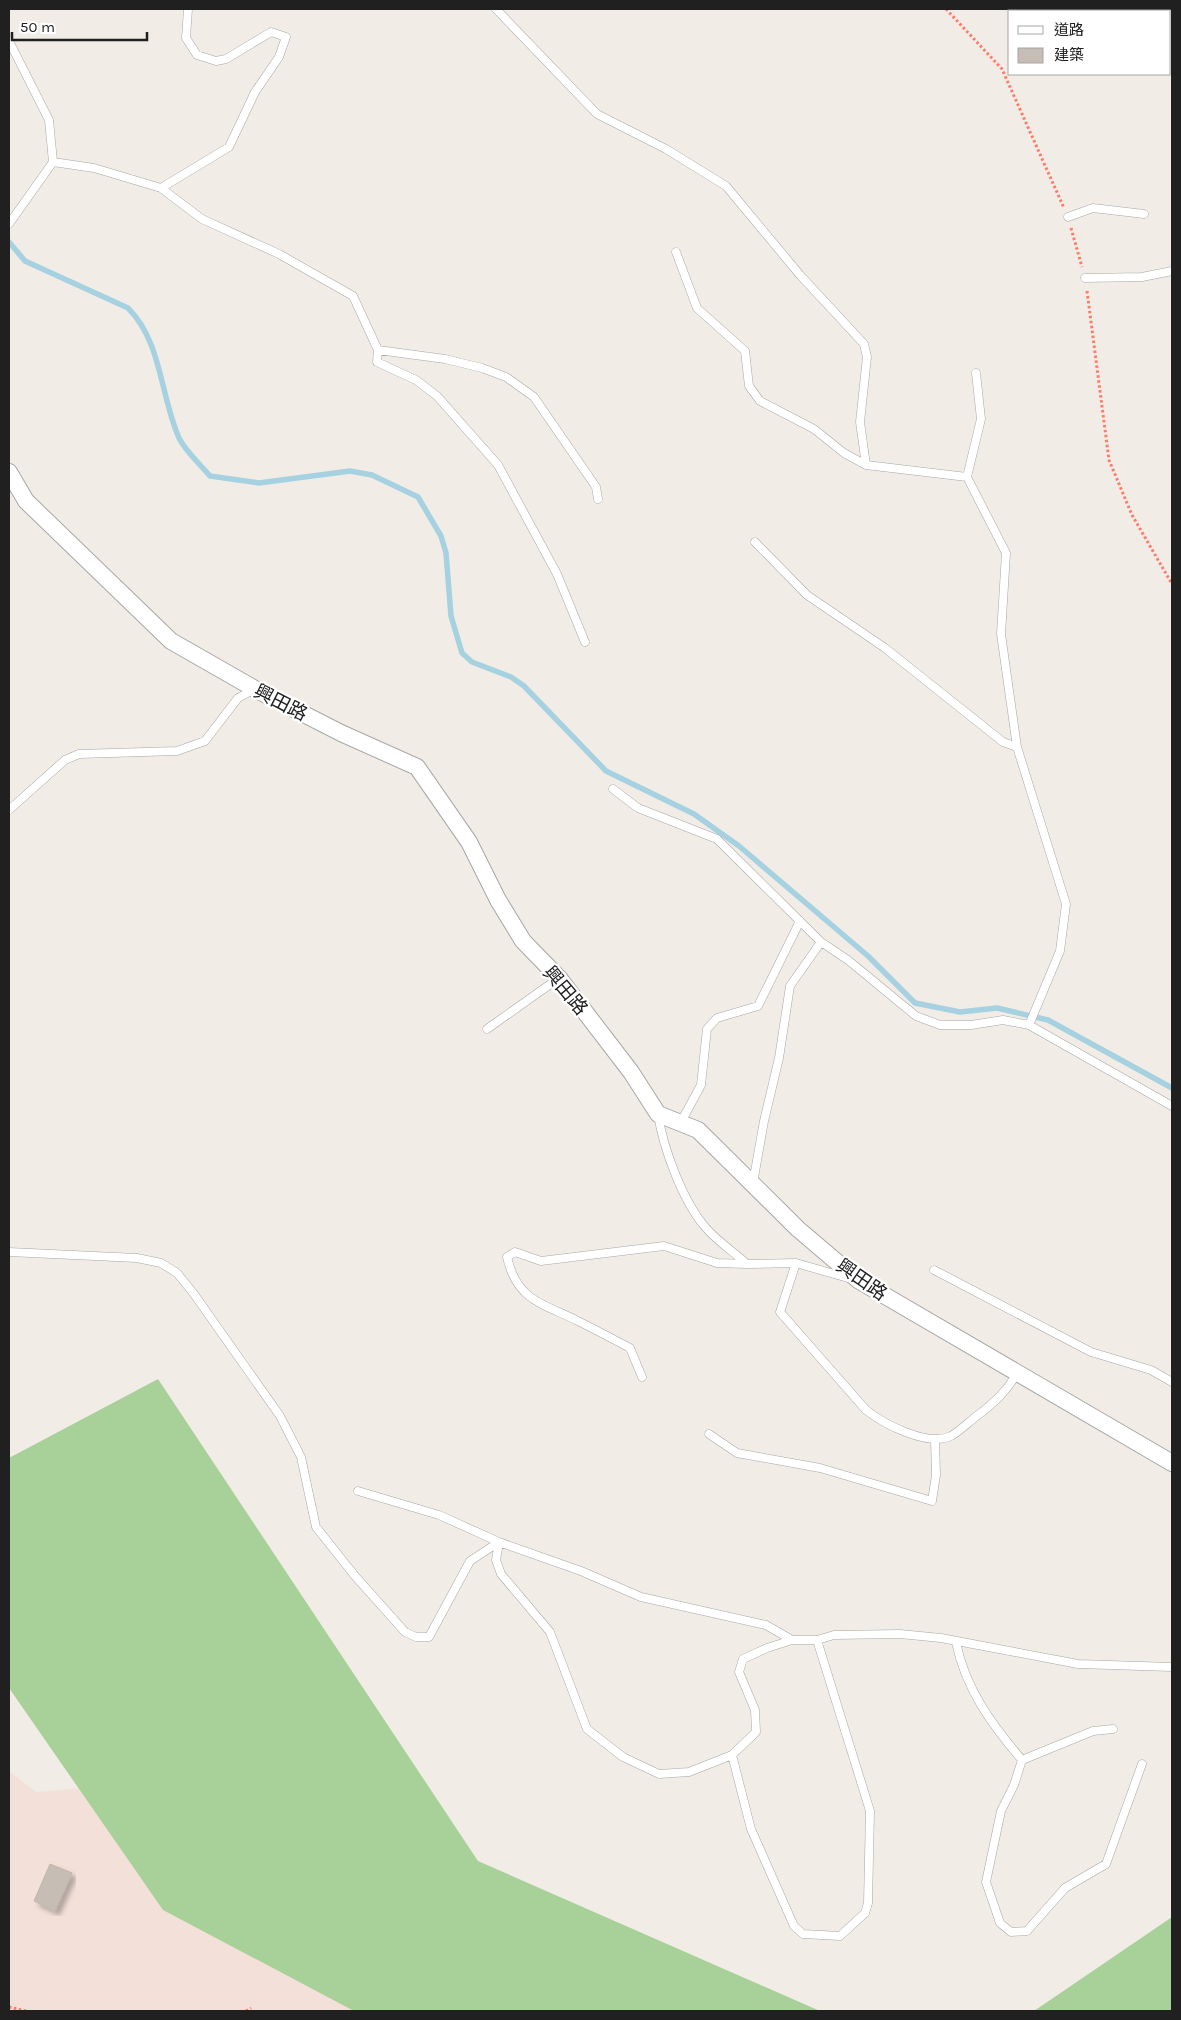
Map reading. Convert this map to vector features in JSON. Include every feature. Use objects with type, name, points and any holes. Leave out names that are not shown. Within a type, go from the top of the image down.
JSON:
[{"type":"street","name":"興田路","points":[[9,472],[26,501],[171,641],[255,689],[341,733],[417,767],[469,842],[522,941],[559,978],[632,1072],[658,1114],[698,1130],[798,1229],[858,1280],[1172,1463]]},
{"type":"lane","points":[[161,188],[229,147],[256,92],[279,57],[286,37],[271,32],[226,59],[216,60],[197,55],[186,38],[188,9]]},
{"type":"lane","points":[[496,9],[597,114],[666,150],[726,186],[800,276],[864,344],[868,357],[860,422],[866,465]]},
{"type":"lane","points":[[9,41],[49,120],[53,162],[9,224]]},
{"type":"lane","points":[[53,162],[94,168],[161,188],[202,220],[278,254],[353,296],[378,350],[377,362],[416,380],[437,396],[498,465],[557,574],[585,642]]},
{"type":"lane","points":[[1068,217],[1093,208],[1144,214]]},
{"type":"lane","points":[[676,252],[697,308],[745,351],[749,386],[760,401],[814,429],[844,454],[866,465],[967,477]]},
{"type":"lane","points":[[1086,278],[1142,278],[1172,271]]},
{"type":"lane","points":[[378,350],[445,359],[473,366],[513,382],[534,396],[596,487],[598,500]]},
{"type":"lane","points":[[976,373],[981,419],[967,477],[1006,553],[1001,634],[1017,747],[1066,904],[1060,951],[1029,1025]]},
{"type":"lane","points":[[755,542],[807,595],[885,648],[1003,742],[1017,747]]},
{"type":"lane","points":[[9,810],[65,760],[79,754],[177,751],[205,741],[238,698],[255,689]]},
{"type":"lane","points":[[613,789],[638,808],[717,839],[821,942],[848,960],[916,1016],[940,1025],[971,1025],[1003,1020],[1029,1025],[1172,1106]]},
{"type":"lane","points":[[681,1122],[701,1085],[707,1029],[717,1018],[758,1006],[800,921]]},
{"type":"lane","points":[[753,1185],[764,1121],[779,1058],[790,986],[821,942]]},
{"type":"lane","points":[[487,1029],[559,978]]},
{"type":"lane","points":[[658,1114],[660,1132],[685,1194],[706,1228],[747,1264]]},
{"type":"lane","points":[[642,1378],[630,1348],[577,1320],[542,1306],[520,1288],[511,1275],[507,1257],[516,1252],[542,1261],[664,1246],[716,1263],[796,1263],[858,1280]]},
{"type":"lane","points":[[9,1252],[137,1258],[161,1263],[177,1273],[194,1294],[280,1416],[301,1457],[316,1527],[355,1576],[406,1632],[416,1638],[429,1637],[470,1561],[499,1542]]},
{"type":"lane","points":[[796,1263],[780,1312],[866,1410],[880,1421],[914,1434],[935,1439],[950,1436],[1008,1390],[1016,1373]]},
{"type":"lane","points":[[934,1270],[1091,1352],[1151,1370],[1172,1382]]},
{"type":"lane","points":[[710,1434],[737,1454],[820,1468],[932,1501],[936,1475],[935,1439]]},
{"type":"lane","points":[[358,1491],[439,1515],[499,1542],[581,1570],[641,1597],[766,1625],[792,1640]]},
{"type":"lane","points":[[499,1542],[496,1560],[501,1574],[550,1632],[587,1729],[623,1757],[659,1774],[689,1772],[732,1755],[756,1732],[755,1710],[739,1672],[743,1659],[767,1648],[792,1640],[817,1640],[834,1635],[900,1634],[1078,1664],[1172,1667]]},
{"type":"lane","points":[[732,1755],[751,1829],[794,1926],[804,1934],[840,1936],[865,1913],[868,1903],[870,1811],[817,1640]]},
{"type":"lane","points":[[956,1642],[961,1665],[972,1690],[1004,1738],[1022,1760]]},
{"type":"lane","points":[[1113,1729],[1093,1731],[1022,1760],[1014,1784],[1001,1811],[986,1882],[1000,1923],[1012,1932],[1028,1930],[1065,1888],[1106,1864],[1142,1764]]},
{"type":"path","points":[[946,9],[1002,69],[1068,217],[1086,278],[1109,460],[1132,514],[1172,584]]},
{"type":"path","points":[[9,2006],[26,2011]]},
{"type":"path","points":[[246,2011],[251,2008]]},
{"type":"shaded area","points":[[9,1771],[36,1792],[178,1780],[539,2011],[9,2011]]},
{"type":"green space","points":[[158,1379],[478,1861],[820,2011],[354,2011],[163,1910],[9,1688],[9,1458]]},
{"type":"green space","points":[[1172,1917],[1172,2011],[1034,2011]]},
{"type":"building","points":[[50,1864],[72,1873],[55,1911],[34,1901]]},
{"type":"waterway","points":[[9,242],[25,261],[128,308],[148,337],[179,438],[210,476],[259,483],[350,471],[372,475],[418,497],[441,536],[446,553],[451,616],[462,653],[472,662],[511,677],[524,686],[606,771],[694,814],[739,846],[868,956],[915,1003],[960,1012],[997,1008],[1048,1020],[1172,1088]]}]
